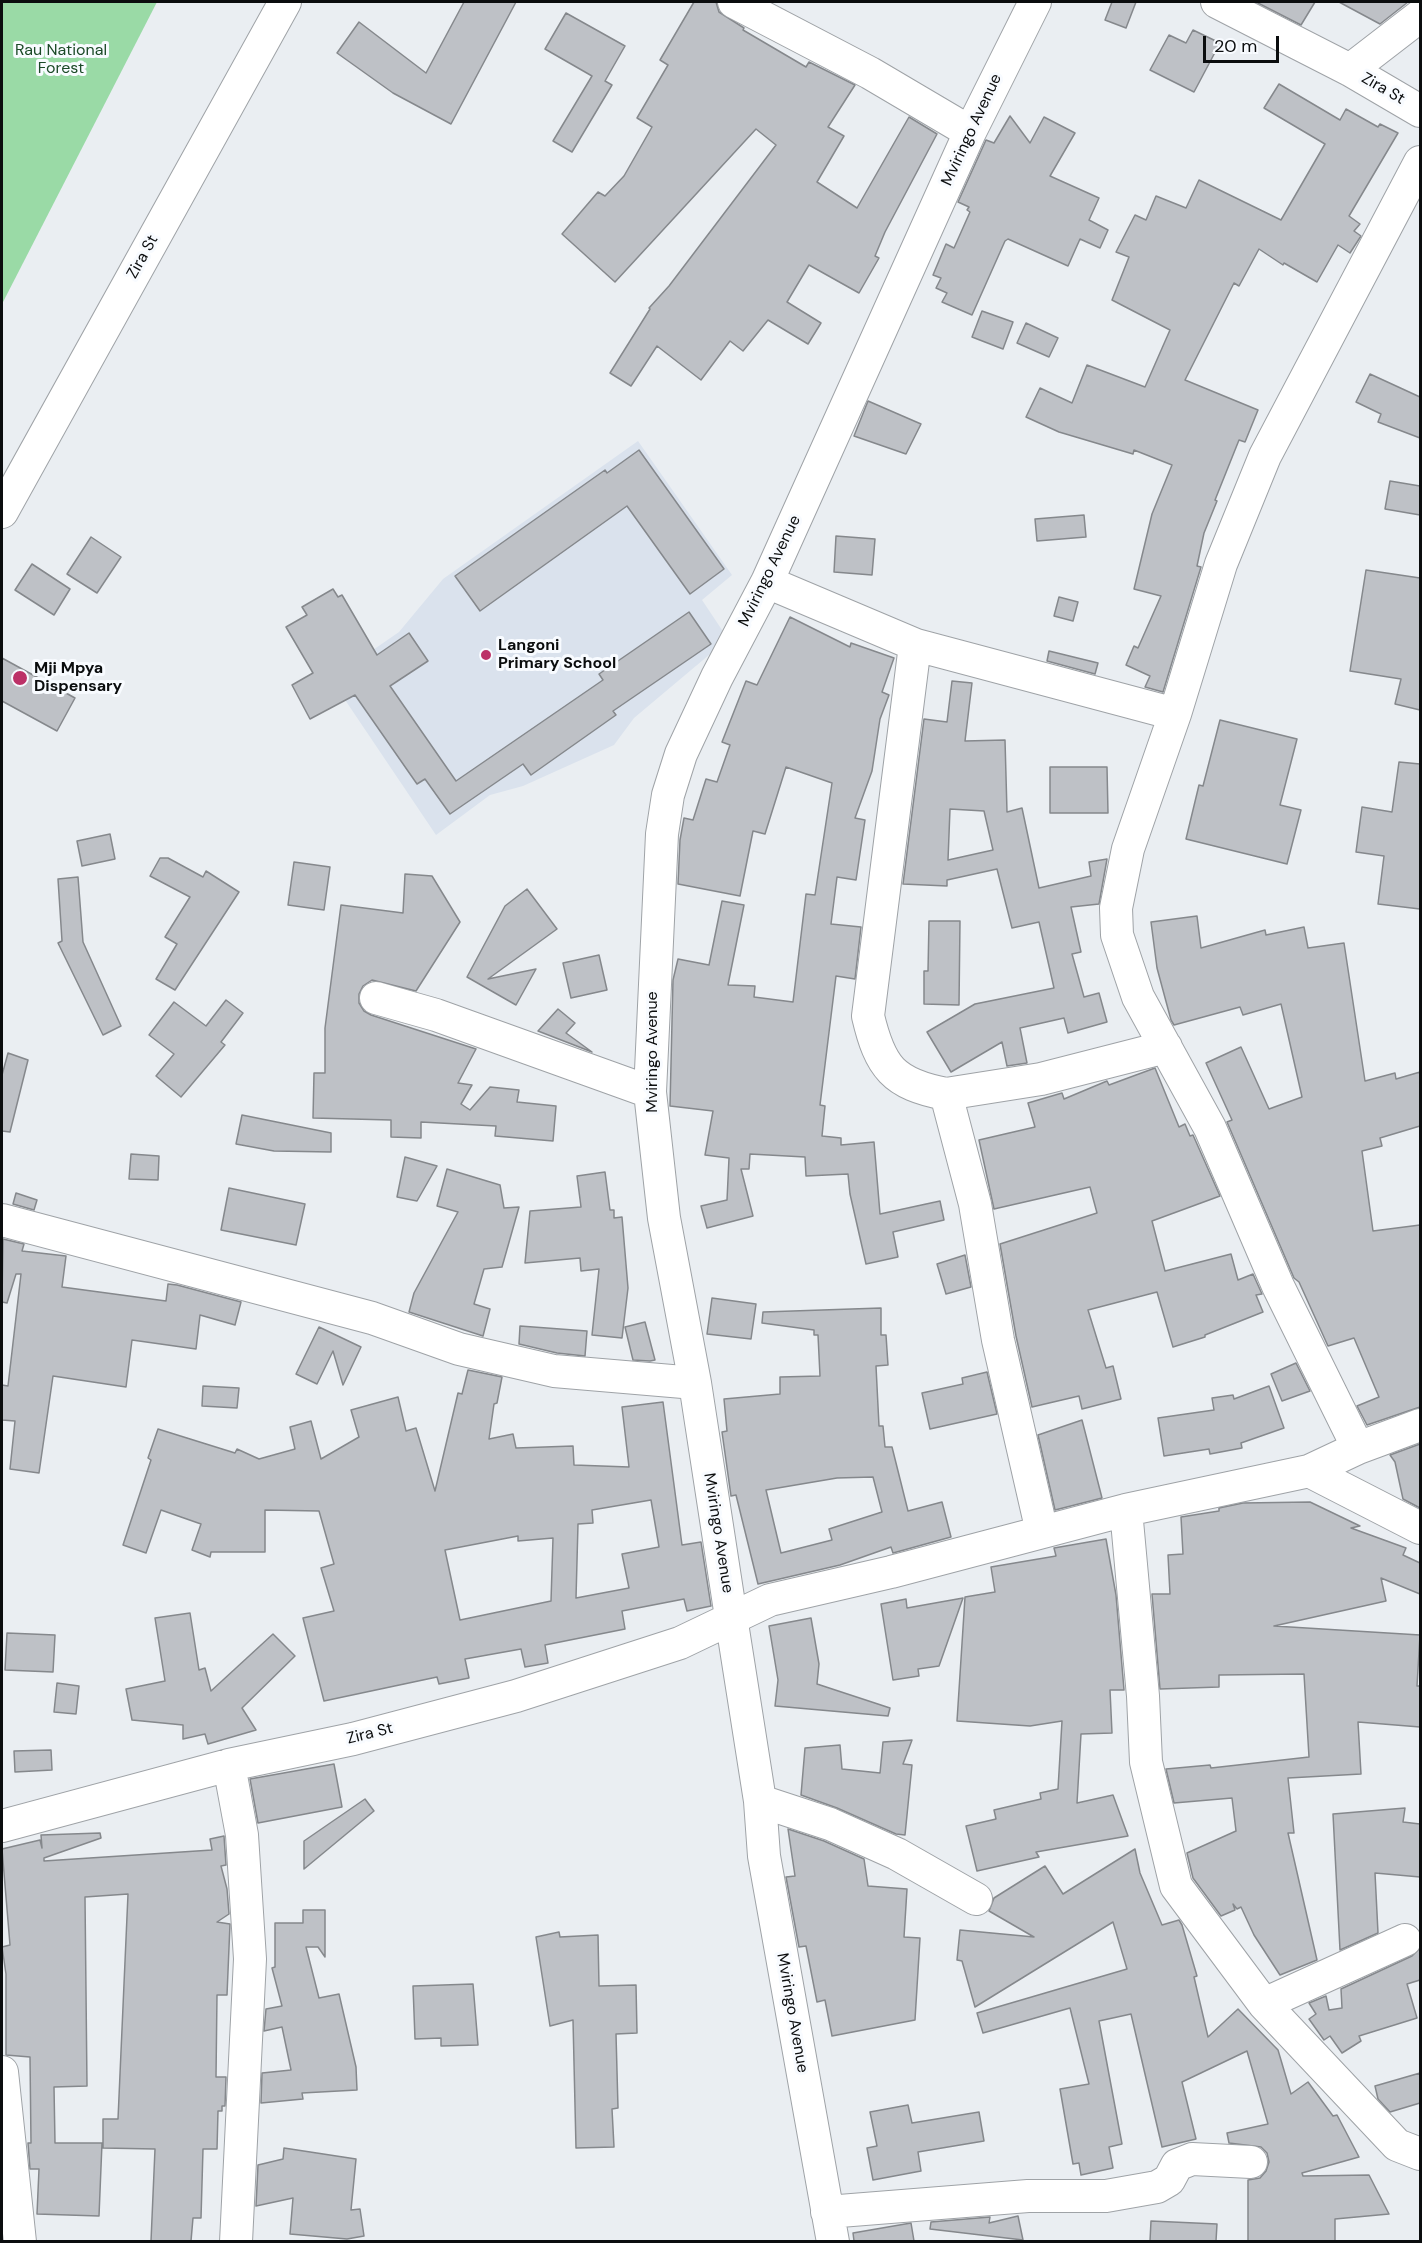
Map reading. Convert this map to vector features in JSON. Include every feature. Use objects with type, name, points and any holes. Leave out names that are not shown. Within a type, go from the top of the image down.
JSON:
[{"type":"street","name":"Zira St","points":[[2,512],[285,2]]},
{"type":"street","points":[[734,2],[870,73],[970,132]]},
{"type":"street","name":"Mviringo Avenue","points":[[830,2227],[764,1856],[760,1801],[695,1383],[664,1218],[650,1092],[658,866],[668,795],[681,754],[717,677],[768,582],[970,132],[1035,2]]},
{"type":"street","name":"Zira St","points":[[1217,2],[1350,70],[1420,111]]},
{"type":"street","points":[[1350,70],[1420,16]]},
{"type":"street","points":[[1358,1448],[1278,1286],[1210,1128],[1138,997],[1117,935],[1116,908],[1128,849],[1175,714],[1221,564],[1265,456],[1420,162]]},
{"type":"street","points":[[768,582],[915,645],[1175,714]]},
{"type":"street","points":[[915,645],[868,1016],[876,1049],[896,1075],[917,1088],[946,1094],[1041,1079],[1166,1047]]},
{"type":"street","points":[[376,998],[436,1015],[650,1092]]},
{"type":"street","points":[[946,1094],[975,1203],[998,1340],[1042,1532]]},
{"type":"street","points":[[2,1220],[372,1318],[459,1349],[554,1371],[695,1383]]},
{"type":"street","name":"Zira St","points":[[2,1826],[229,1765],[352,1739],[516,1696],[680,1643],[770,1600],[891,1572],[1126,1510],[1309,1471],[1358,1448],[1420,1425]]},
{"type":"street","points":[[1309,1471],[1420,1528]]},
{"type":"street","points":[[1126,1510],[1143,1696],[1146,1762],[1176,1886],[1264,2004],[1397,2145],[1420,2154]]},
{"type":"street","points":[[229,1765],[242,1835],[250,1959],[236,2241]]},
{"type":"street","points":[[760,1801],[840,1828],[897,1854],[976,1899]]},
{"type":"street","points":[[1264,2004],[1405,1940]]},
{"type":"street","points":[[2,2072],[20,2241]]},
{"type":"street","points":[[830,2227],[1028,2196],[1106,2196],[1156,2187],[1169,2180],[1178,2165],[1192,2159],[1251,2162]]},
{"type":"shaded area","name":"Langoni Primary School","points":[[638,441],[732,575],[702,600],[728,639],[634,718],[614,745],[523,786],[490,795],[436,835],[331,679],[399,632],[443,579]]},
{"type":"green space","name":"Rau National Forest","points":[[2,2],[157,2],[2,304]]},
{"type":"building","points":[[464,2],[516,2],[451,124],[393,93],[337,53],[359,22],[426,73]]},
{"type":"building","points":[[694,2],[716,2],[719,12],[744,28],[743,30],[806,67],[809,62],[855,85],[828,127],[844,136],[817,182],[857,208],[909,117],[937,134],[885,232],[875,256],[879,258],[859,293],[809,265],[787,302],[821,323],[808,344],[768,320],[743,351],[730,341],[701,380],[657,346],[631,386],[610,373],[649,308],[669,286],[776,145],[756,129],[615,282],[562,234],[598,192],[605,196],[624,176],[652,127],[637,118],[668,65],[660,60]]},
{"type":"building","points":[[1112,2],[1136,2],[1126,28],[1105,20]]},
{"type":"building","points":[[1256,2],[1315,2],[1301,25]]},
{"type":"building","points":[[1339,2],[1408,2],[1380,24]]},
{"type":"building","points":[[566,13],[625,46],[605,81],[612,85],[572,152],[553,141],[592,76],[545,49]]},
{"type":"building","points":[[1193,30],[1220,43],[1194,92],[1150,70],[1169,35],[1186,43]]},
{"type":"building","points":[[1279,84],[1340,120],[1346,109],[1378,127],[1380,124],[1398,133],[1349,216],[1360,224],[1354,231],[1361,236],[1350,253],[1338,245],[1317,282],[1284,263],[1283,265],[1259,249],[1239,286],[1234,283],[1185,380],[1258,410],[1245,442],[1239,440],[1215,500],[1217,501],[1204,533],[1197,566],[1201,567],[1163,692],[1145,687],[1150,676],[1126,665],[1134,646],[1138,648],[1161,596],[1134,589],[1152,514],[1172,465],[1134,450],[1133,454],[1059,432],[1026,417],[1040,388],[1072,403],[1087,365],[1145,387],[1170,330],[1112,300],[1129,257],[1116,252],[1135,215],[1146,220],[1156,196],[1186,208],[1199,180],[1281,220],[1325,144],[1264,108]]},
{"type":"building","points":[[1010,116],[1030,143],[1044,117],[1075,133],[1050,176],[1099,198],[1089,220],[1108,230],[1100,248],[1080,239],[1068,266],[1008,239],[1005,241],[972,315],[942,302],[947,293],[936,288],[941,278],[933,275],[946,244],[954,248],[970,212],[967,210],[969,207],[958,202],[986,140],[994,143]]},
{"type":"building","points":[[982,311],[1013,322],[1003,349],[972,337]]},
{"type":"building","points":[[1026,323],[1058,338],[1049,357],[1017,343]]},
{"type":"building","points":[[1370,374],[1420,397],[1420,438],[1378,422],[1381,414],[1356,402]]},
{"type":"building","points":[[868,401],[921,424],[906,454],[854,436]]},
{"type":"building","points":[[639,450],[724,569],[690,594],[627,506],[480,611],[455,576],[605,470],[607,473]]},
{"type":"building","points":[[1390,481],[1420,486],[1420,515],[1385,509]]},
{"type":"building","points":[[1084,515],[1086,537],[1037,541],[1035,519]]},
{"type":"building","points":[[836,536],[875,539],[872,575],[834,572]]},
{"type":"building","points":[[91,537],[121,557],[97,593],[67,574]]},
{"type":"building","points":[[32,564],[70,589],[54,615],[15,590]]},
{"type":"building","points":[[1366,570],[1420,578],[1420,710],[1395,704],[1401,679],[1350,671]]},
{"type":"building","points":[[333,589],[338,597],[342,595],[377,655],[409,633],[428,661],[390,686],[456,781],[603,680],[599,674],[689,612],[711,644],[613,711],[616,715],[531,775],[523,764],[450,814],[425,779],[417,784],[355,695],[310,719],[292,685],[313,673],[286,627],[307,615],[302,607]]},
{"type":"building","points":[[1059,597],[1078,602],[1073,621],[1054,616]]},
{"type":"building","points":[[790,617],[850,647],[851,643],[894,658],[882,692],[889,695],[880,719],[872,771],[855,818],[865,820],[856,880],[837,877],[831,924],[861,927],[855,979],[836,976],[820,1105],[825,1106],[822,1136],[841,1138],[841,1145],[874,1142],[880,1214],[940,1201],[944,1220],[893,1232],[898,1257],[866,1264],[850,1194],[848,1174],[806,1176],[805,1157],[750,1154],[749,1169],[741,1169],[753,1216],[707,1228],[701,1206],[727,1200],[729,1158],[705,1155],[713,1111],[670,1106],[673,980],[678,959],[709,965],[722,901],[744,905],[728,985],[755,986],[754,997],[793,1002],[806,894],[815,895],[832,783],[786,767],[765,834],[753,831],[740,896],[678,884],[680,840],[684,818],[693,820],[706,779],[717,782],[730,745],[722,742],[746,681],[757,685]]},
{"type":"building","points":[[1049,651],[1098,663],[1095,674],[1047,661]]},
{"type":"building","name":"Mji Mpya Dispensary","points":[[2,658],[75,698],[57,731],[2,701]]},
{"type":"building","points":[[952,681],[972,683],[965,741],[1005,740],[1007,812],[1022,808],[1039,888],[1091,876],[1089,862],[1107,859],[1099,904],[1071,907],[1081,952],[1072,954],[1084,997],[1099,993],[1107,1022],[1068,1033],[1064,1018],[1020,1028],[1027,1063],[1007,1066],[1002,1042],[951,1072],[927,1032],[975,1004],[1054,988],[1039,922],[1012,928],[997,869],[947,880],[947,886],[903,884],[924,719],[947,722]],"holes":[[[950,809],[984,811],[993,850],[948,860]]]},
{"type":"building","points":[[1220,720],[1297,739],[1280,805],[1301,810],[1287,864],[1186,839],[1199,785],[1203,786]]},
{"type":"building","points":[[1399,762],[1420,764],[1420,909],[1378,904],[1384,856],[1356,852],[1362,807],[1392,812]]},
{"type":"building","points":[[1050,767],[1107,767],[1108,813],[1050,813]]},
{"type":"building","points":[[110,834],[115,859],[82,866],[77,841]]},
{"type":"building","points":[[160,858],[168,858],[203,877],[206,871],[239,892],[175,990],[156,979],[177,944],[165,937],[190,897],[150,876]]},
{"type":"building","points":[[294,862],[330,867],[324,910],[288,905]]},
{"type":"building","points":[[405,874],[432,876],[460,922],[416,991],[372,980],[363,986],[359,994],[359,1003],[364,1011],[371,1015],[476,1049],[458,1083],[472,1085],[461,1104],[470,1110],[490,1087],[519,1090],[517,1102],[556,1106],[553,1141],[495,1136],[496,1126],[421,1122],[421,1138],[391,1137],[391,1120],[313,1118],[314,1073],[325,1073],[325,1028],[341,905],[403,913]]},
{"type":"building","points":[[78,877],[83,942],[121,1026],[103,1035],[58,943],[62,941],[58,879]]},
{"type":"building","points":[[527,889],[557,929],[488,979],[536,969],[516,1005],[467,977],[505,906]]},
{"type":"building","points":[[1197,916],[1201,948],[1265,930],[1266,935],[1304,927],[1308,948],[1344,943],[1365,1081],[1395,1073],[1396,1079],[1420,1072],[1420,1126],[1380,1138],[1382,1146],[1362,1151],[1373,1231],[1420,1225],[1420,1407],[1367,1425],[1357,1406],[1379,1397],[1354,1338],[1328,1346],[1299,1282],[1294,1278],[1227,1122],[1232,1120],[1206,1063],[1241,1047],[1269,1109],[1302,1097],[1281,1004],[1243,1015],[1240,1007],[1174,1025],[1171,1020],[1157,968],[1151,922]]},
{"type":"building","points":[[929,921],[960,921],[959,1005],[924,1004],[924,971],[928,971]]},
{"type":"building","points":[[599,955],[607,990],[571,998],[563,963]]},
{"type":"building","points":[[226,1000],[243,1013],[221,1042],[225,1045],[181,1097],[156,1076],[174,1054],[149,1035],[174,1002],[206,1026]]},
{"type":"building","points":[[558,1009],[575,1023],[566,1033],[592,1052],[538,1031]]},
{"type":"building","points":[[8,1053],[28,1060],[10,1132],[2,1131],[2,1075]]},
{"type":"building","points":[[1155,1068],[1179,1127],[1185,1124],[1190,1136],[1193,1135],[1220,1196],[1152,1221],[1165,1271],[1231,1254],[1238,1280],[1253,1274],[1262,1294],[1256,1295],[1263,1312],[1205,1335],[1205,1337],[1173,1347],[1157,1292],[1088,1310],[1106,1368],[1113,1366],[1121,1399],[1082,1409],[1079,1396],[1032,1407],[1016,1336],[1000,1244],[1097,1213],[1090,1187],[994,1209],[979,1140],[1035,1127],[1028,1103],[1062,1093],[1064,1099],[1107,1081],[1109,1085]]},
{"type":"building","points":[[242,1115],[331,1133],[331,1152],[274,1151],[236,1144]]},
{"type":"building","points":[[131,1154],[159,1156],[158,1180],[129,1179]]},
{"type":"building","points":[[405,1157],[437,1166],[417,1201],[397,1197]]},
{"type":"building","points":[[447,1169],[500,1185],[504,1208],[519,1207],[502,1267],[484,1269],[474,1304],[490,1309],[483,1336],[409,1312],[414,1293],[458,1212],[437,1206]]},
{"type":"building","points":[[605,1172],[610,1210],[614,1210],[614,1218],[622,1217],[628,1288],[622,1338],[592,1335],[599,1269],[581,1271],[580,1258],[525,1263],[530,1211],[581,1207],[577,1176]]},
{"type":"building","points":[[229,1188],[305,1204],[296,1245],[221,1230]]},
{"type":"building","points":[[16,1193],[37,1200],[34,1210],[13,1204]]},
{"type":"building","points":[[3,1239],[24,1244],[22,1251],[66,1256],[62,1287],[166,1301],[168,1284],[177,1285],[241,1302],[235,1325],[200,1315],[196,1349],[132,1340],[126,1387],[53,1376],[39,1473],[10,1469],[15,1421],[2,1420],[2,1385],[8,1386],[21,1274],[16,1274],[7,1303],[2,1302]]},
{"type":"building","points":[[965,1255],[971,1287],[946,1294],[937,1264]]},
{"type":"building","points":[[712,1298],[756,1304],[751,1339],[707,1334]]},
{"type":"building","points":[[881,1308],[881,1335],[886,1335],[888,1365],[876,1366],[879,1426],[883,1426],[885,1447],[892,1447],[908,1511],[942,1502],[951,1537],[893,1553],[891,1547],[840,1565],[758,1584],[736,1495],[731,1496],[722,1432],[727,1431],[724,1399],[780,1394],[780,1377],[820,1376],[818,1335],[814,1335],[814,1330],[762,1323],[763,1312]],"holes":[[[873,1477],[882,1512],[829,1529],[832,1540],[781,1553],[766,1490],[837,1478]]]},
{"type":"building","points":[[645,1322],[655,1360],[633,1360],[625,1327]]},
{"type":"building","points":[[520,1326],[587,1331],[585,1356],[557,1353],[519,1344]]},
{"type":"building","points":[[319,1327],[361,1347],[343,1385],[333,1351],[317,1384],[296,1374]]},
{"type":"building","points":[[1296,1363],[1310,1391],[1282,1401],[1271,1374]]},
{"type":"building","points":[[468,1370],[502,1377],[497,1403],[494,1404],[489,1439],[513,1434],[516,1448],[573,1446],[574,1465],[629,1467],[622,1407],[663,1402],[682,1545],[701,1542],[711,1606],[687,1611],[684,1599],[622,1611],[625,1629],[545,1645],[548,1663],[525,1667],[521,1649],[465,1659],[469,1678],[439,1684],[437,1677],[324,1701],[303,1618],[334,1611],[321,1568],[334,1564],[319,1511],[265,1510],[265,1552],[211,1552],[210,1557],[192,1550],[201,1524],[161,1510],[146,1553],[123,1545],[151,1460],[148,1458],[158,1429],[235,1453],[237,1449],[259,1459],[295,1449],[290,1427],[311,1421],[321,1459],[359,1437],[351,1410],[398,1397],[406,1431],[416,1428],[435,1491],[458,1393],[462,1394]],"holes":[[[651,1500],[659,1547],[622,1554],[629,1588],[576,1598],[578,1524],[593,1523],[592,1510]],[[518,1536],[518,1541],[553,1538],[551,1601],[460,1620],[445,1550]]]},
{"type":"building","points":[[987,1372],[997,1414],[930,1429],[922,1393],[963,1384],[962,1378]]},
{"type":"building","points":[[203,1386],[239,1388],[237,1408],[202,1406]]},
{"type":"building","points":[[1269,1386],[1284,1428],[1241,1443],[1242,1448],[1210,1454],[1209,1449],[1164,1456],[1158,1418],[1214,1410],[1212,1398],[1233,1395],[1234,1399]]},
{"type":"building","points":[[1082,1420],[1102,1498],[1055,1510],[1038,1435]]},
{"type":"building","points":[[1420,1444],[1420,1508],[1403,1499],[1395,1462],[1390,1455]]},
{"type":"building","points":[[1310,1502],[1360,1526],[1351,1528],[1406,1548],[1403,1555],[1420,1563],[1420,1594],[1381,1578],[1386,1601],[1274,1626],[1420,1635],[1417,1686],[1420,1686],[1420,1727],[1358,1722],[1361,1774],[1288,1778],[1294,1833],[1288,1833],[1317,1960],[1280,1975],[1254,1935],[1241,1907],[1237,1909],[1233,1904],[1235,1910],[1221,1916],[1193,1878],[1187,1853],[1236,1831],[1232,1798],[1174,1803],[1166,1769],[1210,1765],[1211,1768],[1309,1757],[1304,1674],[1219,1675],[1219,1687],[1160,1689],[1152,1594],[1170,1594],[1168,1555],[1183,1554],[1181,1517],[1219,1511],[1219,1508],[1243,1503]]},
{"type":"building","points":[[1106,1539],[1116,1595],[1124,1690],[1110,1690],[1112,1733],[1081,1734],[1077,1803],[1113,1795],[1128,1836],[1036,1852],[1039,1857],[977,1871],[966,1826],[996,1819],[994,1810],[1041,1799],[1040,1793],[1058,1789],[1062,1721],[1030,1726],[957,1721],[965,1597],[995,1592],[991,1567],[1056,1556],[1054,1548]]},
{"type":"building","points":[[963,1598],[939,1666],[918,1669],[919,1676],[893,1680],[881,1604],[906,1599],[907,1608]]},
{"type":"building","points":[[190,1613],[199,1670],[205,1668],[211,1691],[273,1634],[295,1656],[242,1708],[256,1730],[208,1744],[205,1734],[183,1739],[183,1725],[132,1720],[126,1689],[165,1681],[155,1618]]},
{"type":"building","points":[[811,1618],[819,1664],[817,1684],[890,1708],[888,1716],[775,1706],[778,1680],[769,1626]]},
{"type":"building","points":[[7,1633],[55,1635],[53,1672],[5,1670]]},
{"type":"building","points":[[57,1683],[79,1686],[76,1714],[54,1712]]},
{"type":"building","points":[[912,1740],[903,1764],[912,1765],[905,1835],[896,1834],[801,1795],[805,1748],[840,1745],[842,1769],[880,1773],[883,1742]]},
{"type":"building","points":[[51,1750],[52,1770],[15,1772],[14,1751]]},
{"type":"building","points":[[334,1764],[342,1807],[258,1823],[250,1779]]},
{"type":"building","points":[[365,1799],[374,1811],[304,1869],[304,1841]]},
{"type":"building","points":[[1405,1808],[1403,1822],[1420,1824],[1420,1877],[1375,1873],[1378,1933],[1340,1950],[1333,1814]]},
{"type":"building","points":[[788,1829],[824,1841],[864,1859],[868,1886],[907,1889],[904,1937],[920,1938],[915,2020],[832,2036],[825,2000],[817,2002],[806,1946],[799,1947],[786,1877],[795,1876]]},
{"type":"building","points":[[100,1833],[101,1838],[44,1858],[44,1861],[212,1850],[210,1839],[224,1836],[226,1865],[221,1866],[227,1889],[229,1914],[217,1922],[230,1924],[227,1995],[217,1995],[216,2077],[226,2077],[225,2106],[222,2106],[222,2111],[218,2111],[217,2149],[203,2149],[201,2218],[193,2218],[191,2241],[151,2241],[155,2149],[103,2148],[103,2119],[118,2119],[128,1894],[85,1897],[87,2086],[54,2087],[55,2143],[102,2143],[99,2216],[37,2214],[39,2169],[30,2169],[28,2143],[31,2143],[30,2057],[6,2055],[6,1974],[2,1947],[10,1945],[2,1849],[40,1840],[42,1848],[41,1835]]},
{"type":"building","points":[[1135,1849],[1140,1873],[1162,1925],[1179,1920],[1182,1925],[1197,1976],[1194,1977],[1208,2037],[1238,2009],[1278,2050],[1291,2094],[1308,2082],[1333,2116],[1337,2115],[1359,2157],[1302,2173],[1303,2176],[1369,2175],[1389,2214],[1335,2219],[1335,2241],[1248,2241],[1248,2180],[1260,2178],[1269,2162],[1267,2153],[1261,2147],[1229,2143],[1227,2133],[1268,2124],[1247,2051],[1182,2082],[1196,2139],[1162,2147],[1131,2014],[1099,2021],[1122,2144],[1109,2147],[1113,2168],[1081,2175],[1079,2163],[1073,2164],[1060,2089],[1089,2084],[1070,2008],[983,2033],[977,2013],[1127,1969],[1113,1922],[975,2007],[962,1961],[957,1960],[960,1930],[1034,1937],[989,1911],[994,1898],[1045,1866],[1063,1894]]},
{"type":"building","points":[[303,1910],[325,1910],[325,1957],[318,1947],[306,1947],[319,1998],[339,1994],[356,2067],[357,2090],[302,2093],[303,2099],[261,2103],[262,2073],[291,2070],[282,2027],[264,2031],[266,2009],[282,2006],[272,1968],[275,1967],[275,1923],[303,1923]]},
{"type":"building","points":[[559,1932],[560,1937],[598,1935],[599,1986],[636,1985],[637,2033],[616,2034],[618,2108],[612,2109],[614,2147],[576,2148],[573,2020],[550,2026],[536,1937]]},
{"type":"building","points":[[1420,1948],[1420,1980],[1407,1984],[1417,2018],[1359,2036],[1361,2041],[1342,2053],[1330,2036],[1324,2040],[1309,2019],[1316,2014],[1309,2003],[1326,1996],[1329,2010],[1342,2008],[1341,1989],[1412,1956]]},
{"type":"building","points":[[473,1984],[478,2045],[441,2046],[441,2038],[415,2039],[413,1986]]},
{"type":"building","points":[[1420,2073],[1420,2103],[1390,2112],[1378,2099],[1375,2086]]},
{"type":"building","points":[[908,2105],[912,2123],[979,2112],[984,2141],[918,2152],[921,2171],[873,2180],[867,2148],[877,2146],[870,2112]]},
{"type":"building","points":[[284,2148],[356,2159],[351,2210],[360,2209],[364,2236],[347,2239],[290,2234],[293,2198],[256,2206],[258,2165],[283,2159]]},
{"type":"building","points":[[1018,2216],[1023,2240],[930,2229],[931,2222],[990,2217],[989,2223]]},
{"type":"building","points":[[1151,2221],[1217,2224],[1216,2241],[1150,2241]]},
{"type":"building","points":[[911,2223],[914,2241],[854,2241],[853,2233]]},
{"type":"place","name":"Langoni Primary School","points":[[486,655]]},
{"type":"place","name":"Mji Mpya Dispensary","points":[[20,678]]}]
